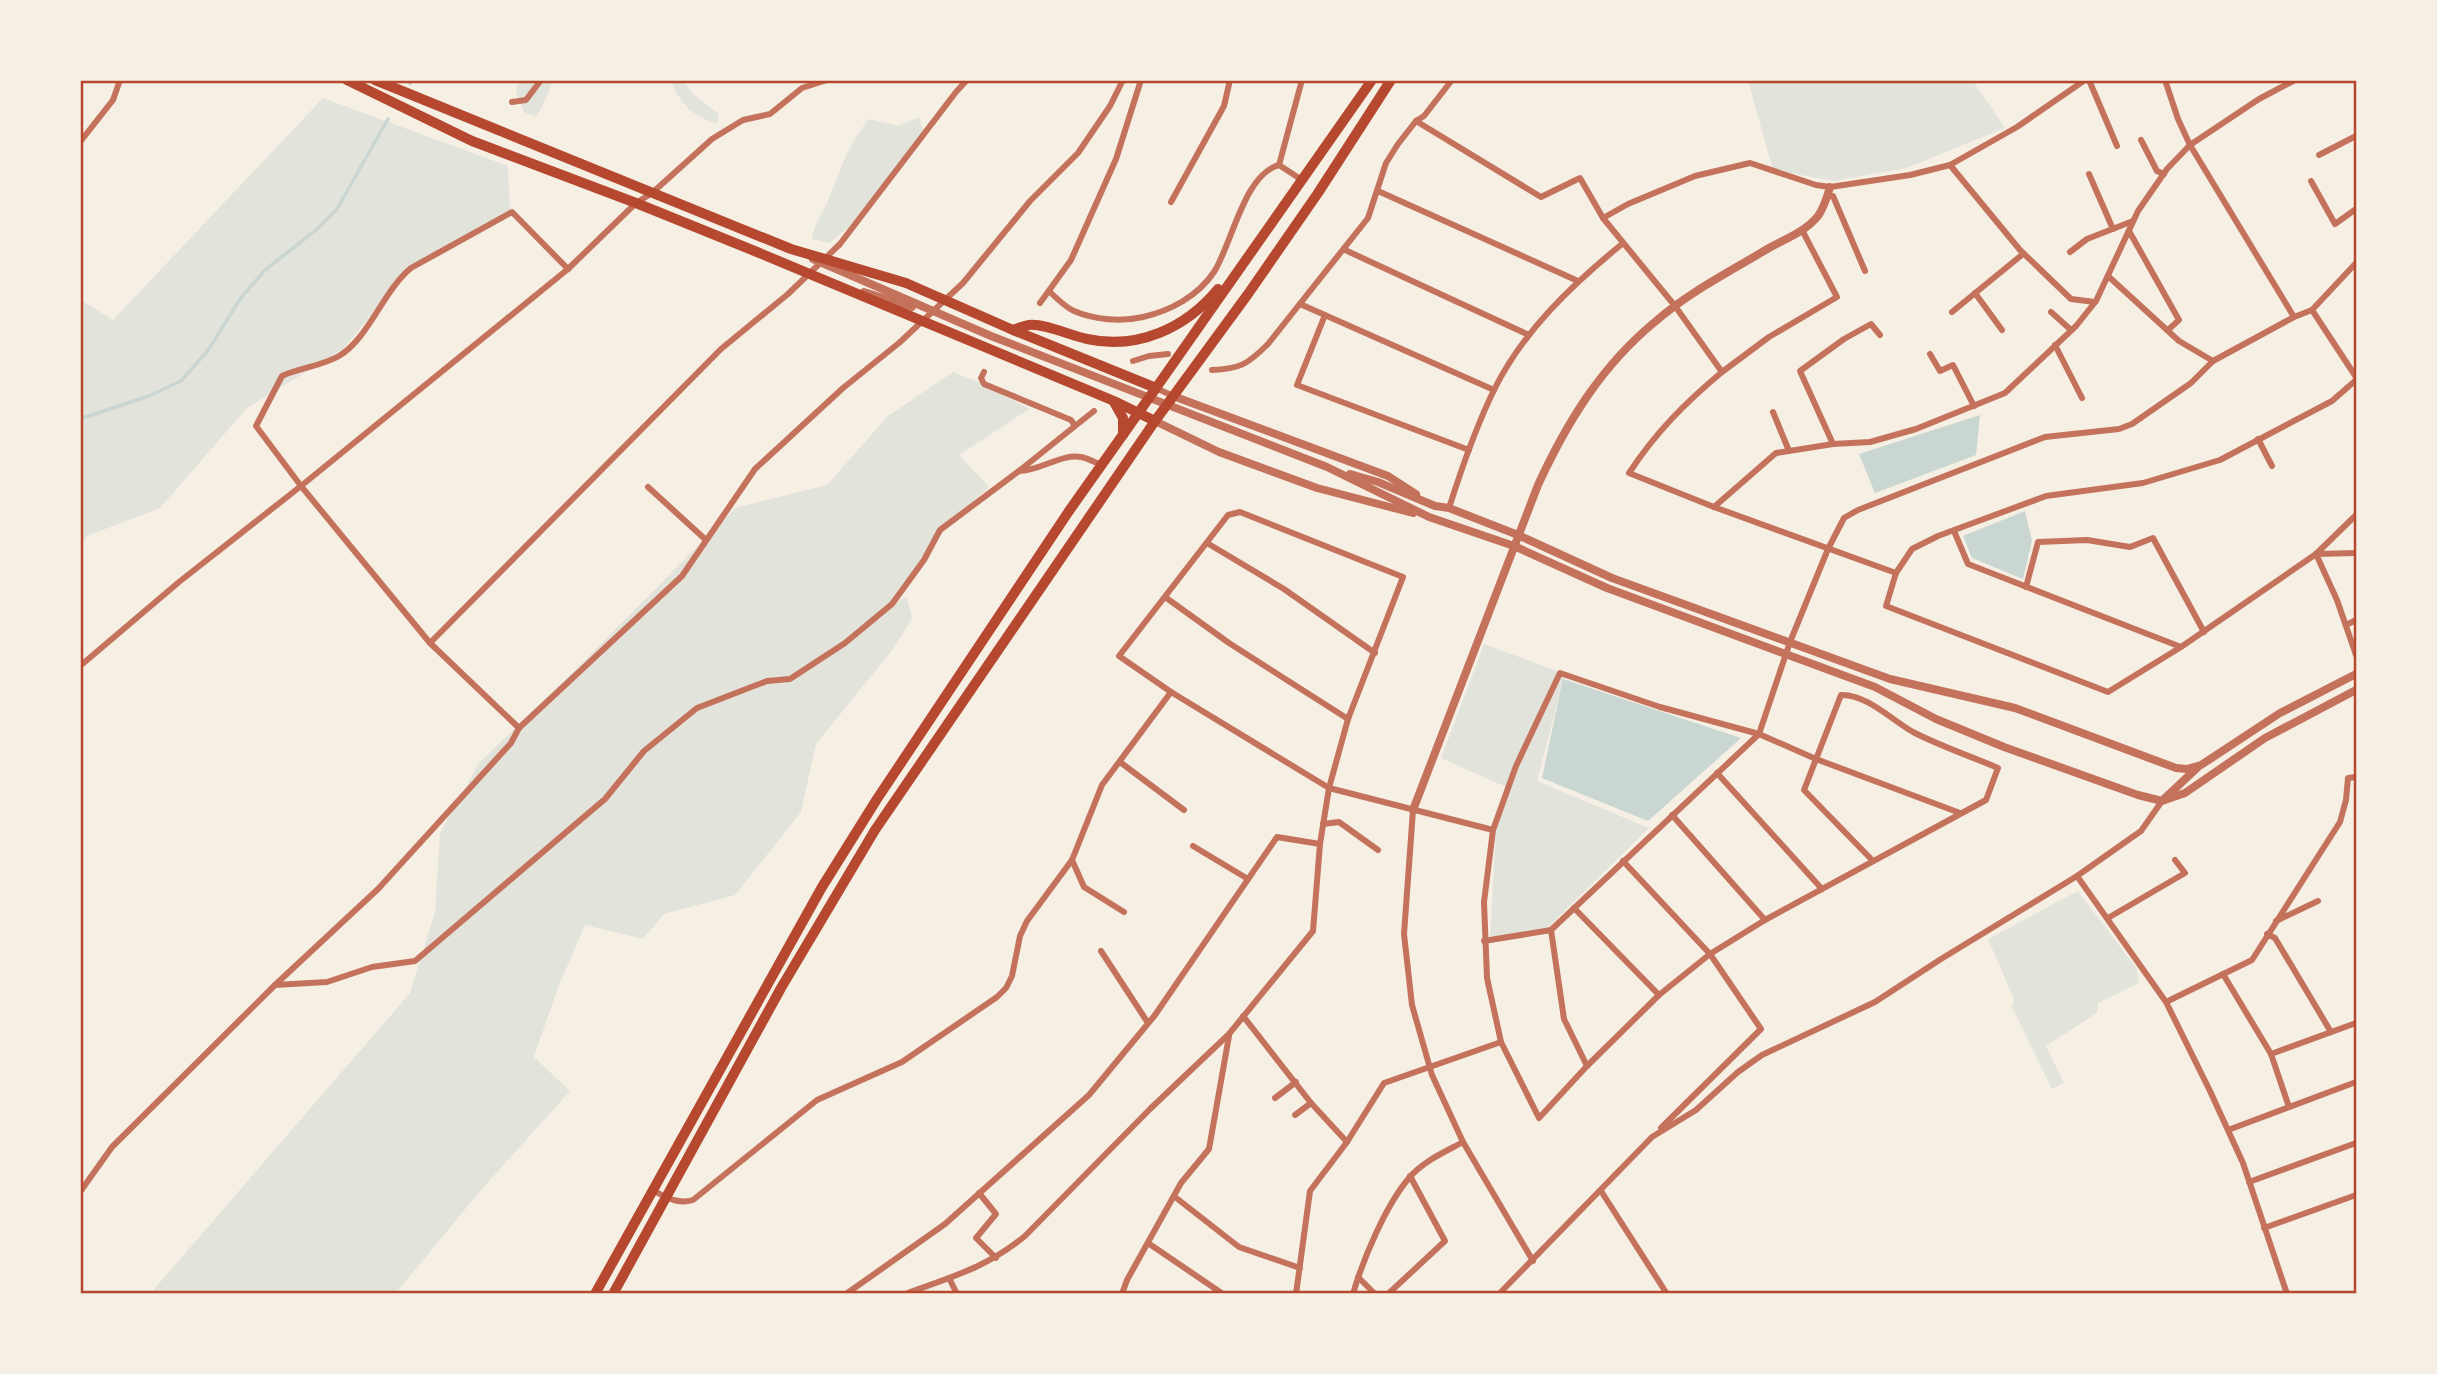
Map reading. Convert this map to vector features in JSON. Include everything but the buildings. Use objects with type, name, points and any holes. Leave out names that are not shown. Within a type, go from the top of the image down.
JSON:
[{"type":"highway","points":[[347,80],[472,141],[636,203],[1114,401],[1154,421],[1203,358],[1318,193],[1391,80]]},
{"type":"highway","points":[[375,80],[791,249],[906,283],[1156,388],[1372,80]]},
{"type":"highway","points":[[1013,330],[1031,324],[1089,340],[1115,341],[1145,338],[1166,331],[1186,320],[1209,300],[1279,214]]},
{"type":"highway","points":[[1114,401],[1123,418],[1123,435]]},
{"type":"main road","points":[[595,1293],[822,887],[892,778],[1156,388]]},
{"type":"main road","points":[[613,1293],[781,988],[887,811],[1154,421]]},
{"type":"street","points":[[80,142],[113,100],[120,80]]},
{"type":"street","points":[[512,102],[526,100],[541,80]]},
{"type":"street","points":[[80,666],[179,582],[568,269],[636,203],[652,193],[722,131],[743,120],[770,114],[802,88],[827,80]]},
{"type":"street","points":[[430,643],[721,349],[788,294],[840,243],[967,80]]},
{"type":"street","points":[[80,1192],[112,1147],[275,985],[378,889],[511,743],[519,728],[682,576],[755,469],[963,283],[1030,201],[1078,153],[1110,106],[1123,80]]},
{"type":"street","points":[[1040,303],[1071,260],[1116,159],[1141,80]]},
{"type":"street","points":[[1171,202],[1224,106],[1230,80]]},
{"type":"street","points":[[1279,165],[1303,80]]},
{"type":"street","points":[[1212,370],[1232,369],[1250,362],[1345,250],[1368,218],[1386,163],[1416,121],[1424,116],[1452,80]]},
{"type":"street","points":[[1602,218],[1695,176],[1751,163],[1816,185],[1830,187],[1885,180],[1950,165],[2017,127],[2087,80],[2117,146]]},
{"type":"street","points":[[2165,80],[2190,145],[2294,317]]},
{"type":"street","points":[[1714,507],[1776,453],[1833,444],[1870,442],[1916,429],[2005,393],[2071,330],[2095,302],[2134,220],[2164,174],[2190,145],[2259,99],[2295,80]]},
{"type":"street","points":[[1416,121],[1541,197],[1580,178],[1602,218],[1675,306],[1722,372]]},
{"type":"street","points":[[2319,155],[2357,136]]},
{"type":"street","points":[[2141,140],[2157,171],[2164,174]]},
{"type":"street","points":[[1049,291],[1073,311],[1112,320],[1135,319],[1172,307],[1203,285],[1215,271],[1256,181],[1271,167],[1279,165],[1302,180]]},
{"type":"street","points":[[1950,165],[2023,254],[2071,299],[2095,302]]},
{"type":"street","points":[[2089,174],[2113,229]]},
{"type":"street","points":[[2311,181],[2335,224],[2357,209]]},
{"type":"street","points":[[1534,1261],[1463,1142],[1430,1067],[1412,1005],[1404,934],[1413,810],[1538,485],[1555,447],[1586,397],[1617,358],[1655,321],[1675,306],[1802,230],[1818,216],[1830,187]]},
{"type":"street","points":[[1378,191],[1578,281]]},
{"type":"street","points":[[1827,196],[1833,196],[1866,271]]},
{"type":"street","points":[[519,728],[430,643],[301,486],[256,426],[282,376],[338,356],[355,341],[401,276],[512,212],[568,269]]},
{"type":"street","points":[[2070,252],[2087,239],[2134,220]]},
{"type":"street","points":[[1802,230],[1837,297],[1769,337],[1722,372],[1668,420],[1629,473],[1896,573]]},
{"type":"street","points":[[2129,230],[2179,320],[2168,330]]},
{"type":"street","points":[[1449,508],[1494,390],[1529,335],[1578,281],[1622,244]]},
{"type":"street","points":[[791,249],[991,336],[1326,467],[1429,517]]},
{"type":"street","points":[[1345,250],[1529,335]]},
{"type":"street","points":[[1952,312],[2023,254]]},
{"type":"street","points":[[1485,941],[1551,930],[1759,734],[1790,642],[1828,549],[1844,519],[1858,510],[2045,437],[2119,429],[2132,424],[2191,383],[2213,361],[2312,310],[2357,263]]},
{"type":"street","points":[[793,269],[961,323]]},
{"type":"street","points":[[2108,276],[2179,341],[2213,361]]},
{"type":"street","points":[[1975,293],[2002,330]]},
{"type":"street","points":[[1300,304],[1494,390]]},
{"type":"street","points":[[2312,310],[2357,378],[2332,401],[2220,460],[2143,483],[2046,496],[1912,549],[1896,573],[1886,606],[2108,692],[2182,647],[2316,554],[2357,515]]},
{"type":"street","points":[[2050,312],[2071,330]]},
{"type":"street","points":[[1325,315],[1297,385],[1469,450]]},
{"type":"street","points":[[1833,444],[1800,371],[1844,339],[1871,324],[1880,335]]},
{"type":"street","points":[[2055,345],[2082,398]]},
{"type":"street","points":[[1133,361],[1168,354]]},
{"type":"street","points":[[1930,354],[1940,371],[1954,365],[1974,406]]},
{"type":"street","points":[[984,372],[981,378],[984,384],[1071,420],[1075,426]]},
{"type":"street","points":[[1156,388],[1388,476],[1435,506]]},
{"type":"street","points":[[275,985],[327,982],[372,967],[415,961],[605,799],[644,751],[697,708],[767,681],[790,679],[845,643],[891,604],[924,561],[940,530],[1094,411]]},
{"type":"street","points":[[1773,412],[1789,451]]},
{"type":"street","points":[[1154,421],[1314,492],[1429,517],[1514,546],[1606,588],[1875,687],[1936,719],[2004,747],[2162,801],[2185,793],[2265,738],[2357,690]]},
{"type":"street","points":[[2258,439],[2272,467]]},
{"type":"street","points":[[1019,471],[1031,471],[1068,457],[1080,456],[1102,466]]},
{"type":"street","points":[[1326,467],[1378,482],[1435,506],[1449,508],[1612,578],[1890,678],[2015,708],[2176,768],[2186,769],[2201,765]]},
{"type":"street","points":[[648,487],[706,540]]},
{"type":"street","points":[[905,1293],[980,1267],[1025,1236],[1150,1109],[1229,1034],[1313,931],[1320,844],[1329,788],[1348,719],[1403,577],[1240,512],[1228,515],[1119,656],[1171,692],[1329,788],[1493,830]]},
{"type":"street","points":[[1954,531],[1968,564],[2182,647]]},
{"type":"street","points":[[2026,587],[2038,542],[2087,540],[2130,547],[2153,538],[2204,632]]},
{"type":"street","points":[[1207,542],[1284,589],[1374,653]]},
{"type":"street","points":[[2316,554],[2357,553]]},
{"type":"street","points":[[2316,554],[2357,655]]},
{"type":"street","points":[[1165,597],[1229,643],[1348,719]]},
{"type":"street","points":[[2346,625],[2357,620]]},
{"type":"street","points":[[1873,861],[1804,790],[1816,759],[1841,695],[1848,695],[1868,704],[1914,732],[1998,768],[1986,800],[1765,920],[1710,954],[1659,995],[1539,1118],[1501,1042],[1487,978],[1484,902],[1493,830],[1516,766],[1560,673],[1660,707],[1759,734],[1816,759],[1961,813]]},
{"type":"street","points":[[1653,1137],[1696,1110],[1738,1072],[1762,1055],[1875,1002],[2077,876],[2141,831],[2162,801],[2201,765],[2280,713],[2357,674]]},
{"type":"street","points":[[652,1190],[666,1198],[685,1203],[693,1200],[817,1100],[902,1062],[997,997],[1012,976],[1020,936],[1027,921],[1072,860],[1102,785],[1171,692]]},
{"type":"street","points":[[1120,762],[1184,810]]},
{"type":"street","points":[[1717,773],[1822,889]]},
{"type":"street","points":[[2166,1002],[2252,960],[2340,822],[2348,778],[2357,777]]},
{"type":"street","points":[[1672,815],[1765,920]]},
{"type":"street","points":[[1323,824],[1339,822],[1378,850]]},
{"type":"street","points":[[846,1293],[946,1224],[1089,1095],[1148,1023],[1277,837],[1320,844]]},
{"type":"street","points":[[1193,846],[1248,879]]},
{"type":"street","points":[[1072,860],[1084,887],[1124,912]]},
{"type":"street","points":[[2108,918],[2185,873],[2175,860]]},
{"type":"street","points":[[1499,1293],[1534,1261],[1761,1029],[1710,954],[1623,861]]},
{"type":"street","points":[[2077,876],[2166,1002],[2228,1130],[2287,1293]]},
{"type":"street","points":[[2276,921],[2318,901]]},
{"type":"street","points":[[1574,908],[1659,995]]},
{"type":"street","points":[[1551,930],[1564,1019],[1587,1066]]},
{"type":"street","points":[[2267,934],[2275,938],[2331,1032]]},
{"type":"street","points":[[1101,951],[1148,1023]]},
{"type":"street","points":[[2223,974],[2271,1054],[2289,1107]]},
{"type":"street","points":[[1243,1016],[1311,1103],[1347,1142]]},
{"type":"street","points":[[2271,1054],[2357,1023]]},
{"type":"street","points":[[1124,1293],[1127,1280],[1181,1183],[1209,1149],[1229,1034]]},
{"type":"street","points":[[1296,1293],[1310,1191],[1347,1142],[1384,1083],[1501,1042]]},
{"type":"street","points":[[1275,1098],[1296,1082]]},
{"type":"street","points":[[2228,1130],[2357,1082]]},
{"type":"street","points":[[1296,1115],[1311,1103]]},
{"type":"street","points":[[1353,1293],[1390,1204],[1410,1176],[1428,1161],[1463,1142]]},
{"type":"street","points":[[2249,1182],[2357,1143]]},
{"type":"street","points":[[1388,1293],[1445,1241],[1410,1176]]},
{"type":"street","points":[[1601,1191],[1667,1293]]},
{"type":"street","points":[[979,1193],[996,1214],[976,1238],[996,1258]]},
{"type":"street","points":[[2264,1227],[2357,1195]]},
{"type":"street","points":[[1175,1197],[1240,1247],[1300,1268]]},
{"type":"street","points":[[1148,1243],[1223,1293]]},
{"type":"street","points":[[949,1278],[957,1293]]},
{"type":"street","points":[[1358,1278],[1375,1293]]},
{"type":"shaded area","points":[[517,81],[553,81],[536,117],[524,112],[516,92]]},
{"type":"shaded area","points":[[671,81],[684,81],[692,93],[719,114],[716,124],[688,108]]},
{"type":"shaded area","points":[[1748,81],[1973,81],[2005,128],[1906,168],[1834,181],[1773,170]]},
{"type":"shaded area","points":[[323,98],[508,166],[510,210],[408,270],[343,349],[247,408],[160,508],[87,536],[81,546],[81,300],[113,320]]},
{"type":"shaded area","points":[[919,117],[924,133],[849,227],[829,243],[812,239],[855,138],[869,119],[899,126]]},
{"type":"shaded area","points":[[953,372],[984,384],[1029,409],[959,455],[989,487],[943,527],[892,604],[877,615],[907,596],[912,619],[893,649],[816,744],[801,812],[735,895],[664,914],[643,939],[585,925],[557,990],[534,1057],[570,1091],[481,1190],[396,1293],[150,1294],[410,993],[435,912],[440,833],[479,763],[735,508],[827,485],[888,416]]},
{"type":"shaded area","points":[[1980,415],[1976,455],[1875,493],[1859,454]]},
{"type":"shaded area","points":[[2025,511],[2032,541],[2023,579],[1972,558],[1963,536]]},
{"type":"shaded area","points":[[1484,644],[1565,674],[1537,781],[1649,828],[1547,928],[1490,938],[1496,829],[1508,788],[1441,758]]},
{"type":"shaded area","points":[[1563,679],[1741,738],[1648,821],[1542,778]]},
{"type":"shaded area","points":[[2078,891],[2137,969],[2139,983],[2098,1003],[2097,1013],[2046,1046],[2064,1083],[2052,1089],[2012,1007],[2014,999],[1988,939]]},
{"type":"waterway","points":[[410,84],[412,80]]},
{"type":"waterway","points":[[80,419],[149,396],[181,381],[209,349],[240,299],[265,270],[316,230],[337,209],[388,119]]}]
